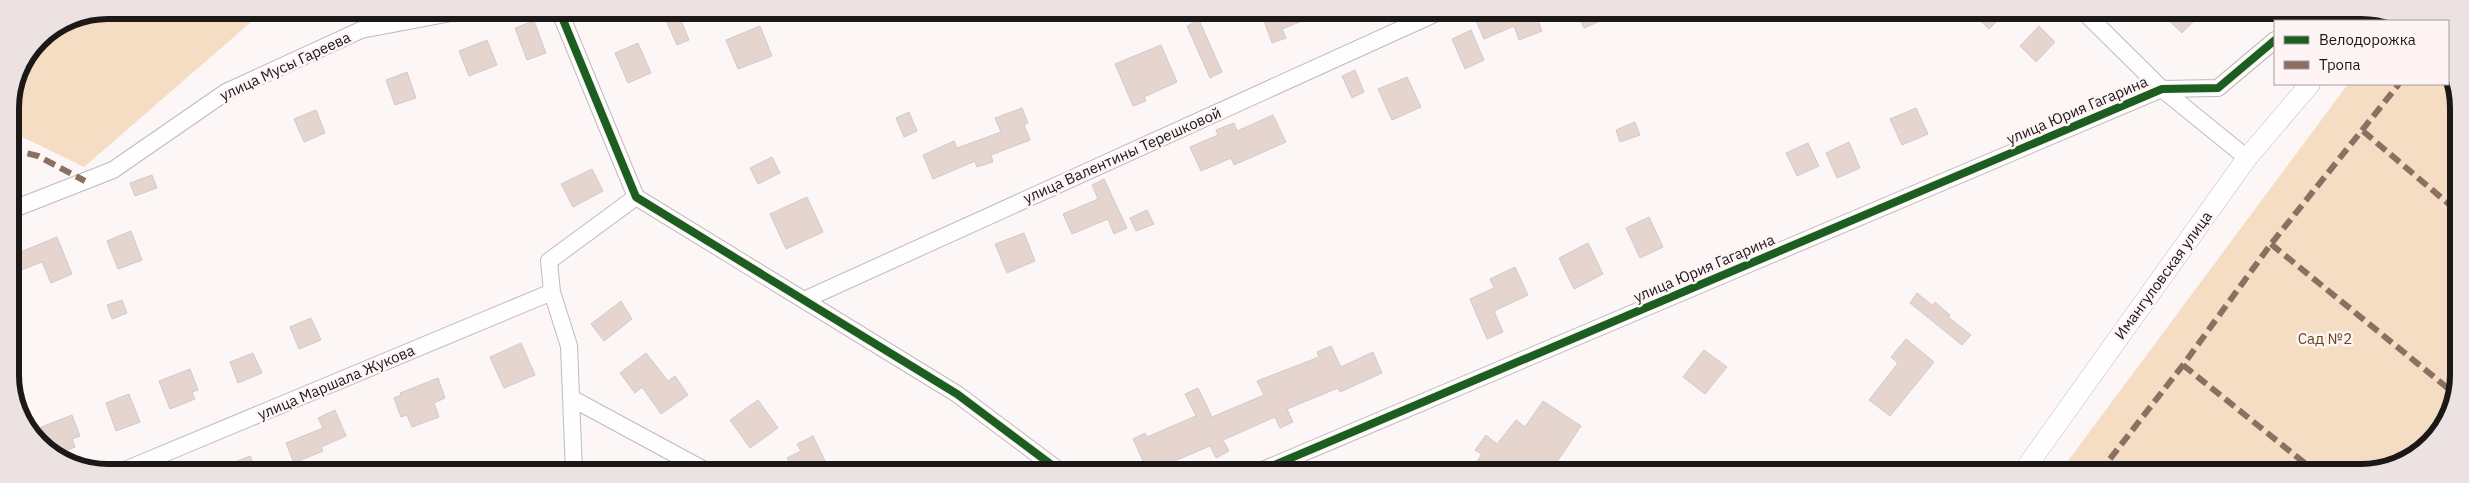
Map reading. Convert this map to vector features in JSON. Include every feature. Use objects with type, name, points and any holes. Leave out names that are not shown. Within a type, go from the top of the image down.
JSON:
[{"type":"street","name":"улица Мусы Гареева","points":[[19,207],[113,170],[226,92],[360,30],[418,19]]},
{"type":"street","points":[[563,19],[636,197],[958,394],[1050,464]]},
{"type":"street","name":"улица Валентины Терешковой","points":[[804,300],[1420,19]]},
{"type":"street","points":[[2091,19],[2162,89],[2247,158]]},
{"type":"street","points":[[2162,89],[2218,88],[2274,41]]},
{"type":"street","name":"Имангуловская улица","points":[[2028,464],[2247,158],[2309,85]]},
{"type":"street","name":"улица Юрия Гагарина","points":[[1277,464],[2162,89]]},
{"type":"street","points":[[574,464],[573,399],[569,346],[552,292],[548,262],[636,197]]},
{"type":"street","name":"улица Маршала Жукова","points":[[139,464],[552,292]]},
{"type":"street","points":[[573,399],[693,464]]},
{"type":"green space","points":[[255,19],[84,167],[19,135],[20,90],[23,79],[34,58],[49,41],[68,28],[90,20]]},
{"type":"green space","name":"Сад №2","points":[[2347,85],[2448,85],[2450,102],[2450,375],[2447,398],[2441,415],[2420,442],[2406,452],[2379,463],[2066,464]]},
{"type":"building","points":[[665,19],[680,19],[689,40],[677,45]]},
{"type":"building","points":[[1263,19],[1307,19],[1282,29],[1286,38],[1272,43]]},
{"type":"building","points":[[1475,19],[1537,19],[1542,31],[1519,40],[1514,26],[1484,39]]},
{"type":"building","points":[[1580,19],[1605,19],[1584,28]]},
{"type":"building","points":[[1978,19],[1999,19],[1989,29]]},
{"type":"building","points":[[2167,19],[2196,19],[2182,33]]},
{"type":"building","points":[[1199,20],[1222,72],[1210,78],[1187,26]]},
{"type":"building","points":[[534,21],[546,53],[527,60],[515,28]]},
{"type":"building","points":[[760,26],[772,56],[738,69],[726,40]]},
{"type":"building","points":[[2039,26],[2055,42],[2036,62],[2020,46]]},
{"type":"building","points":[[1471,30],[1484,60],[1465,69],[1452,39]]},
{"type":"building","points":[[487,40],[497,65],[469,76],[459,51]]},
{"type":"building","points":[[638,43],[651,73],[628,83],[615,53]]},
{"type":"building","points":[[1161,45],[1177,82],[1144,97],[1146,101],[1133,106],[1115,64]]},
{"type":"building","points":[[1355,70],[1364,92],[1352,98],[1342,76]]},
{"type":"building","points":[[407,72],[416,98],[395,105],[386,80]]},
{"type":"building","points":[[1407,77],[1421,107],[1392,120],[1378,89]]},
{"type":"building","points":[[1022,108],[1028,123],[1024,125],[1030,140],[991,155],[993,162],[977,167],[975,161],[933,179],[923,155],[954,141],[957,148],[1001,132],[995,118]]},
{"type":"building","points":[[1916,108],[1928,134],[1902,145],[1890,119]]},
{"type":"building","points":[[316,110],[325,133],[304,142],[294,119]]},
{"type":"building","points":[[909,112],[917,131],[904,137],[896,118]]},
{"type":"building","points":[[1273,115],[1286,142],[1234,165],[1231,158],[1201,171],[1190,147],[1218,135],[1216,130],[1234,123],[1237,131]]},
{"type":"building","points":[[1635,122],[1640,135],[1620,142],[1616,130]]},
{"type":"building","points":[[1849,142],[1860,168],[1837,178],[1826,153]]},
{"type":"building","points":[[1808,143],[1819,166],[1797,176],[1786,153]]},
{"type":"building","points":[[772,157],[780,173],[758,184],[750,168]]},
{"type":"building","points":[[592,169],[603,191],[573,207],[561,184]]},
{"type":"building","points":[[152,175],[157,188],[135,196],[130,183]]},
{"type":"building","points":[[1104,179],[1127,228],[1114,234],[1108,219],[1072,234],[1063,214],[1098,199],[1092,185]]},
{"type":"building","points":[[807,197],[823,232],[786,249],[770,214]]},
{"type":"building","points":[[1147,210],[1154,224],[1136,231],[1130,218]]},
{"type":"building","points":[[1649,217],[1663,247],[1640,258],[1626,228]]},
{"type":"building","points":[[131,231],[142,260],[118,269],[107,241]]},
{"type":"building","points":[[1024,233],[1035,261],[1007,273],[995,244]]},
{"type":"building","points":[[57,237],[72,274],[51,283],[42,262],[19,271],[19,253]]},
{"type":"building","points":[[1588,243],[1603,274],[1574,289],[1559,258]]},
{"type":"building","points":[[1515,267],[1528,295],[1494,311],[1503,332],[1487,339],[1470,299],[1494,288],[1490,279]]},
{"type":"building","points":[[1917,293],[1932,305],[1935,302],[1950,315],[1948,317],[1971,335],[1962,345],[1910,303]]},
{"type":"building","points":[[122,300],[127,313],[112,319],[107,305]]},
{"type":"building","points":[[621,301],[632,319],[604,341],[591,324]]},
{"type":"building","points":[[311,318],[321,340],[299,349],[290,327]]},
{"type":"building","points":[[1906,339],[1934,362],[1890,416],[1869,400],[1898,363],[1891,357]]},
{"type":"building","points":[[521,343],[535,375],[504,388],[490,357]]},
{"type":"building","points":[[1331,346],[1341,367],[1373,352],[1382,373],[1340,392],[1338,388],[1287,409],[1293,422],[1280,428],[1275,417],[1223,440],[1229,451],[1216,458],[1210,446],[1167,464],[1144,464],[1133,439],[1145,433],[1147,437],[1196,416],[1185,394],[1198,388],[1212,417],[1264,395],[1257,381],[1319,357],[1317,352]]},
{"type":"building","points":[[1704,350],[1727,367],[1705,394],[1683,377]]},
{"type":"building","points":[[253,353],[262,373],[238,383],[230,362]]},
{"type":"building","points":[[646,353],[668,381],[675,376],[688,395],[661,414],[642,387],[635,393],[620,373]]},
{"type":"building","points":[[190,369],[198,390],[192,392],[195,399],[170,409],[159,381]]},
{"type":"building","points":[[438,378],[445,398],[434,403],[439,417],[412,427],[407,415],[401,417],[394,398],[401,395],[400,393]]},
{"type":"building","points":[[129,394],[140,422],[116,431],[106,403]]},
{"type":"building","points":[[758,400],[778,428],[750,448],[730,420]]},
{"type":"building","points":[[1543,401],[1581,426],[1556,464],[1540,464],[1537,462],[1536,464],[1475,464],[1482,454],[1475,450],[1486,435],[1497,444],[1516,420],[1525,427]]},
{"type":"building","points":[[335,410],[346,436],[321,447],[323,451],[294,463],[286,443],[323,428],[318,418]]},
{"type":"building","points":[[72,415],[80,436],[72,439],[75,447],[63,452],[41,434],[39,428]]},
{"type":"building","points":[[813,436],[826,463],[790,464],[787,458],[801,451],[797,444]]},
{"type":"building","points":[[250,456],[254,464],[230,464]]},
{"type":"marked path","points":[[2106,464],[2183,365],[2271,244],[2398,85]]},
{"type":"marked path","points":[[2363,131],[2450,205]]},
{"type":"marked path","points":[[19,151],[38,156],[85,181]]},
{"type":"marked path","points":[[2271,244],[2449,389]]},
{"type":"marked path","points":[[2183,365],[2306,464]]},
{"type":"cycle path","points":[[563,19],[636,197],[957,394],[1050,464]]},
{"type":"cycle path","points":[[1277,464],[2162,89],[2218,88],[2274,41]]}]
